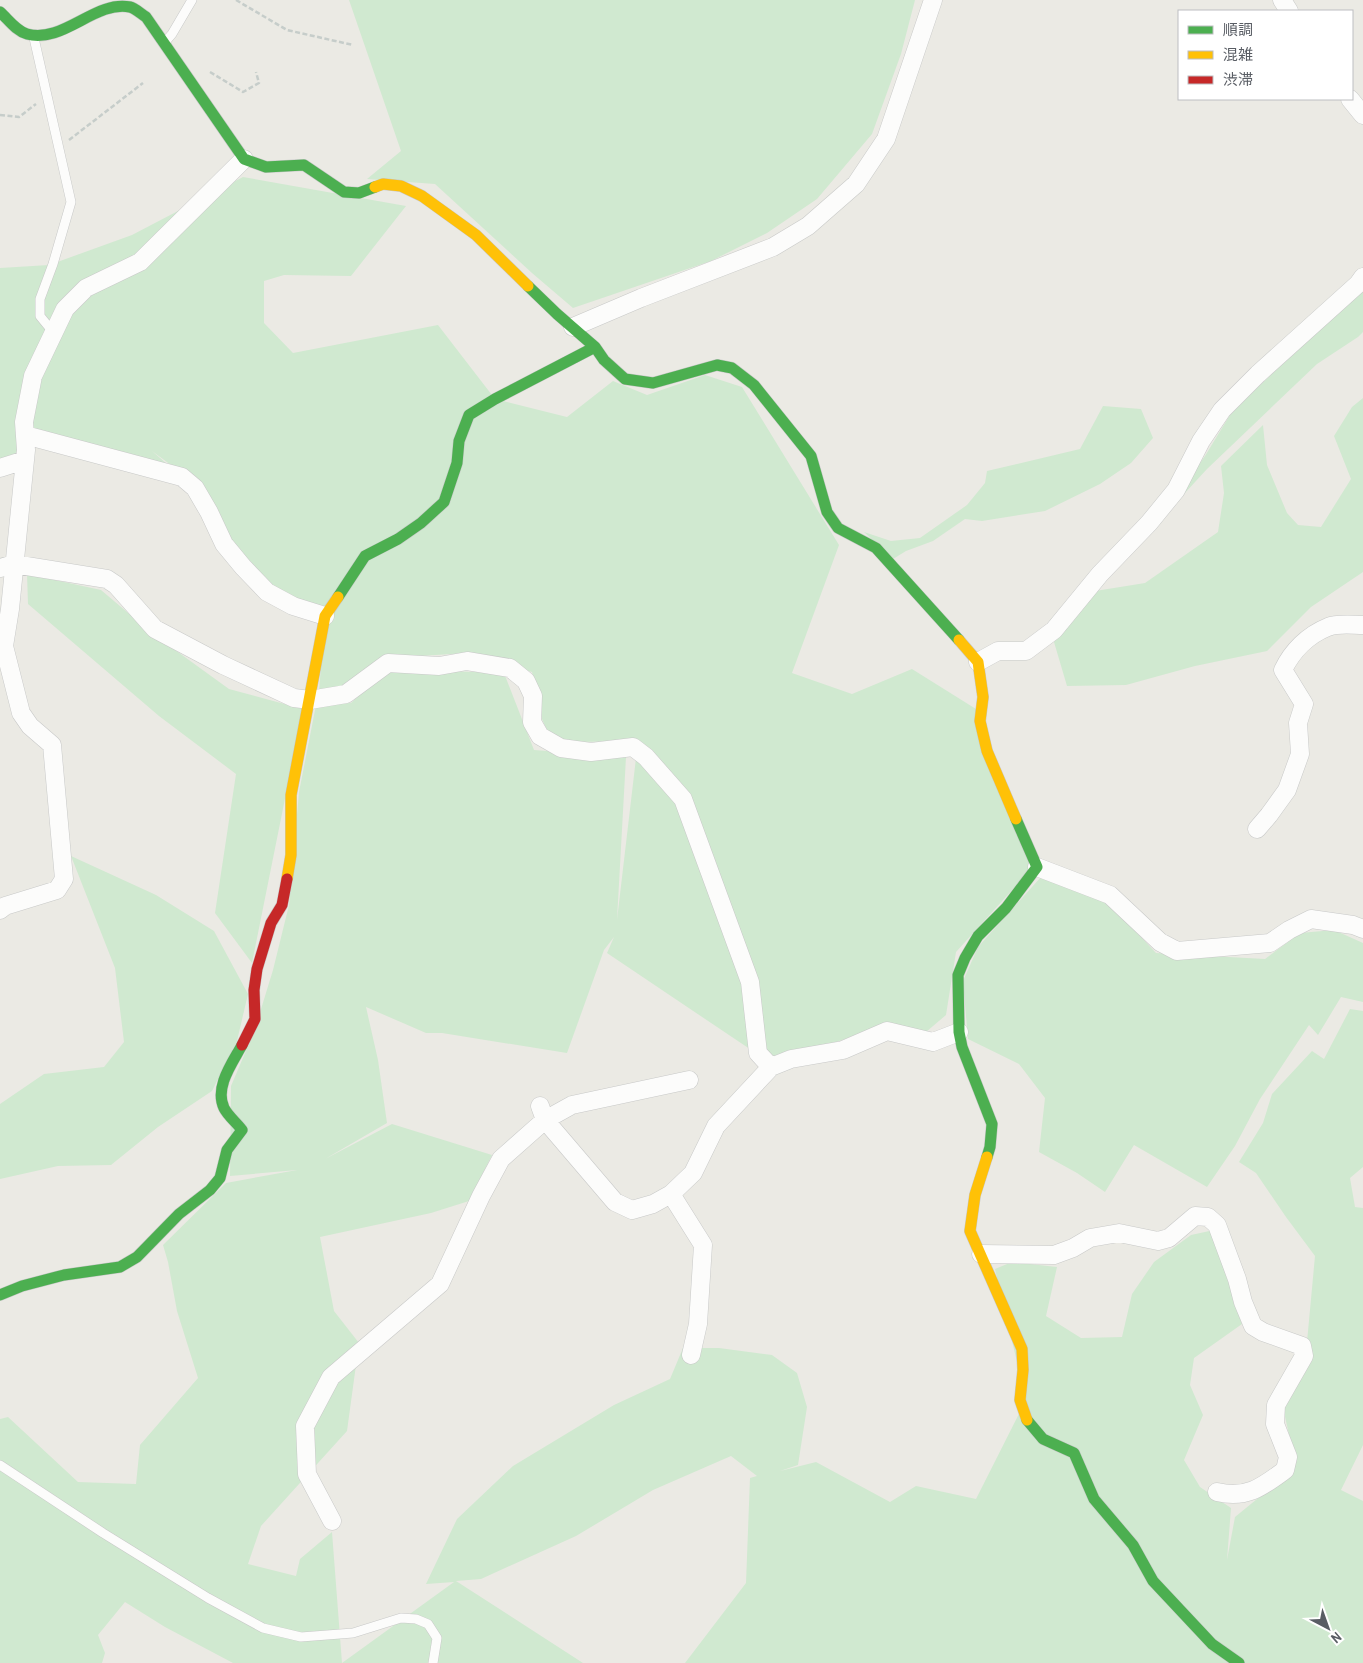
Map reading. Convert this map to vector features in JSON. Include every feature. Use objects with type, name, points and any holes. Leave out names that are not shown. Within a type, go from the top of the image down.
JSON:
[{"type":"street","points":[[573,327],[641,298],[773,247],[808,226],[856,184],[886,139],[934,0]]},
{"type":"street","points":[[0,12],[26,34],[34,35],[50,33],[112,5],[129,7],[146,18],[244,159],[266,167],[304,165],[344,192],[358,193],[383,184],[401,186],[422,196],[476,235],[557,314],[595,347],[617,374],[625,378],[653,383],[717,365],[732,368],[754,385],[811,456],[827,512],[838,528],[876,548],[978,662],[982,676],[983,697],[980,721],[987,751],[1037,867],[1110,895],[1160,942],[1177,951],[1270,944],[1289,930],[1311,919],[1353,925],[1363,930]]},
{"type":"street","points":[[1351,100],[1363,115]]},
{"type":"street","points":[[0,910],[5,906],[57,890],[64,879],[52,745],[30,726],[21,713],[4,646],[10,609],[7,566],[25,460],[24,422],[33,376],[64,309],[86,288],[140,262],[244,159]]},
{"type":"street","points":[[978,662],[998,651],[1026,652],[1054,630],[1100,574],[1176,490],[1201,441],[1222,410],[1258,374],[1358,284],[1363,276]]},
{"type":"street","points":[[0,1295],[22,1286],[64,1275],[120,1267],[137,1257],[178,1214],[210,1190],[220,1178],[227,1150],[242,1130],[224,1108],[222,1094],[224,1080],[256,1019],[254,990],[258,969],[271,923],[282,905],[291,855],[291,795],[325,616],[365,556],[421,524],[444,502],[457,463],[459,441],[469,415],[494,399],[595,347]]},
{"type":"street","points":[[25,435],[182,477],[195,488],[224,544],[242,567],[267,592],[293,606],[325,616]]},
{"type":"street","points":[[0,468],[25,460]]},
{"type":"street","points":[[7,566],[107,579],[116,584],[155,630],[223,666],[294,698],[310,700],[346,694],[388,663],[439,666],[467,661],[510,668],[526,681],[533,696],[532,722],[540,736],[561,748],[591,752],[633,748],[646,757],[683,798],[750,982],[758,1053],[771,1067]]},
{"type":"street","points":[[1257,828],[1287,790],[1300,754],[1298,723],[1304,704],[1283,670],[1290,656],[1304,642],[1329,626],[1363,625]]},
{"type":"street","points":[[1037,867],[1006,908],[978,936],[965,958],[958,975],[959,1032],[962,1046],[992,1124],[990,1147],[976,1195],[970,1231],[1022,1349],[1024,1370],[1020,1400],[1026,1419],[1043,1439],[1074,1453],[1094,1499],[1133,1545],[1153,1581],[1212,1644],[1239,1663]]},
{"type":"street","points":[[543,1113],[615,1202],[632,1210],[653,1204],[671,1194],[693,1173],[716,1126],[771,1067],[791,1060],[844,1050],[887,1031],[934,1042],[959,1032]]},
{"type":"street","points":[[332,1521],[307,1474],[305,1426],[331,1377],[440,1284],[481,1196],[501,1159],[543,1113],[689,1080]]},
{"type":"street","points":[[671,1194],[703,1245],[698,1324],[691,1355]]},
{"type":"street","points":[[981,1254],[1054,1255],[1073,1248],[1090,1238],[1119,1232],[1158,1242],[1169,1238],[1195,1216],[1208,1217],[1217,1226],[1253,1326],[1263,1332],[1302,1346],[1304,1356],[1276,1405],[1275,1424],[1288,1457],[1285,1470],[1261,1488],[1231,1495],[1217,1492]]},
{"type":"lane","points":[[164,43],[172,34],[192,0]]},
{"type":"lane","points":[[34,35],[71,202],[53,264],[40,299],[40,316],[54,332]]},
{"type":"lane","points":[[0,1465],[103,1533],[208,1598],[263,1628],[301,1637],[353,1633],[401,1618],[416,1619],[428,1624],[437,1638],[433,1663]]},
{"type":"path","points":[[236,0],[287,30],[353,45]]},
{"type":"path","points":[[204,68],[243,92],[259,83],[256,72]]},
{"type":"path","points":[[59,147],[143,83]]},
{"type":"path","points":[[0,115],[19,117],[47,96]]},
{"type":"green space","points":[[349,0],[915,0],[901,54],[872,134],[817,199],[767,233],[711,261],[573,308],[435,184],[367,179],[401,151]]},
{"type":"green space","points":[[243,177],[406,206],[351,276],[284,275],[264,281],[264,323],[293,353],[438,325],[495,399],[567,417],[613,381],[647,395],[705,375],[742,387],[839,545],[792,673],[852,694],[912,669],[976,709],[1032,868],[956,952],[946,1015],[926,1032],[880,1027],[772,1064],[607,953],[614,937],[604,950],[567,1053],[442,1033],[426,1033],[366,1007],[378,1060],[387,1123],[325,1159],[392,1124],[492,1155],[469,1201],[431,1213],[320,1237],[334,1311],[359,1343],[347,1431],[261,1526],[248,1564],[296,1576],[300,1559],[332,1532],[342,1663],[233,1663],[165,1627],[125,1602],[98,1635],[105,1653],[102,1663],[0,1663],[0,1419],[8,1417],[78,1482],[136,1484],[140,1445],[198,1378],[177,1311],[163,1245],[226,1183],[297,1170],[230,1176],[231,1086],[254,1032],[273,970],[289,905],[299,792],[316,705],[351,703],[388,669],[504,673],[534,750],[626,757],[617,920],[638,741],[576,742],[551,739],[542,719],[532,672],[468,653],[387,658],[344,690],[319,691],[325,616],[251,576],[183,474],[152,451],[182,477],[27,436],[7,466],[0,464],[0,268],[49,265],[132,235]]},
{"type":"green space","points":[[1363,285],[1363,332],[1317,364],[1207,469],[1173,506],[1170,505],[1205,456],[1233,410],[1350,302]]},
{"type":"green space","points":[[1363,398],[1363,572],[1311,607],[1267,651],[1195,666],[1126,685],[1067,686],[1054,642],[1089,592],[1145,583],[1218,532],[1224,493],[1221,466],[1263,425],[1267,465],[1287,513],[1298,525],[1321,527],[1351,479],[1334,436],[1352,407]]},
{"type":"green space","points":[[1103,406],[1141,409],[1153,438],[1131,463],[1100,484],[1045,511],[982,521],[965,519],[933,541],[906,551],[893,559],[864,532],[891,541],[920,538],[967,505],[985,483],[987,471],[1080,449]]},
{"type":"green space","points":[[27,574],[101,590],[153,634],[229,689],[303,709],[252,963],[215,913],[236,774],[159,716],[28,604]]},
{"type":"green space","points":[[71,856],[156,895],[214,931],[248,994],[237,1041],[212,1091],[158,1127],[111,1165],[58,1166],[0,1179],[0,1104],[44,1074],[104,1067],[124,1042],[115,968]]},
{"type":"green space","points":[[1041,877],[1110,904],[1156,953],[1265,959],[1300,933],[1334,930],[1363,943],[1363,1002],[1341,997],[1318,1035],[1309,1025],[1260,1099],[1235,1146],[1207,1187],[1134,1145],[1105,1192],[1077,1173],[1039,1152],[1045,1098],[1019,1064],[968,1039],[963,981],[978,947]]},
{"type":"green space","points":[[1350,1009],[1363,1011],[1363,1167],[1350,1178],[1355,1207],[1363,1208],[1363,1445],[1341,1490],[1363,1501],[1363,1663],[685,1663],[746,1583],[750,1478],[757,1476],[731,1456],[653,1490],[576,1536],[481,1579],[456,1581],[583,1663],[342,1663],[454,1582],[426,1584],[457,1519],[513,1466],[614,1405],[670,1379],[683,1348],[719,1348],[772,1355],[797,1373],[807,1407],[798,1465],[780,1471],[816,1462],[890,1502],[916,1486],[976,1499],[1026,1400],[995,1269],[1012,1262],[1057,1267],[1046,1316],[1081,1338],[1122,1337],[1132,1294],[1154,1262],[1191,1235],[1214,1230],[1242,1324],[1194,1358],[1190,1385],[1203,1415],[1184,1460],[1200,1487],[1231,1508],[1227,1560],[1235,1517],[1289,1473],[1295,1462],[1282,1403],[1307,1342],[1315,1256],[1256,1173],[1239,1162],[1263,1123],[1272,1094],[1312,1051],[1324,1059]]},
{"type":"traffic: fast","points":[[0,12],[16,28],[27,34],[40,35],[66,28],[104,10],[130,7],[146,17],[244,159],[266,167],[304,165],[344,192],[359,193],[375,187]]},
{"type":"traffic: fast","points":[[528,286],[595,347],[604,360],[625,379],[653,383],[717,365],[732,368],[754,385],[811,456],[827,512],[838,528],[876,548],[959,640]]},
{"type":"traffic: fast","points":[[338,597],[365,556],[398,539],[421,523],[444,502],[457,463],[459,441],[469,415],[495,399],[595,347]]},
{"type":"traffic: fast","points":[[987,1157],[992,1124],[962,1047],[959,1032],[958,975],[965,958],[978,936],[1006,908],[1037,867],[1016,819]]},
{"type":"traffic: fast","points":[[0,1295],[22,1286],[64,1275],[120,1267],[137,1257],[179,1214],[210,1190],[220,1178],[227,1150],[242,1130],[224,1108],[221,1092],[226,1075],[242,1045]]},
{"type":"traffic: fast","points":[[1027,1420],[1043,1439],[1074,1453],[1094,1499],[1133,1545],[1153,1581],[1212,1644],[1239,1663]]},
{"type":"traffic: slow","points":[[375,187],[383,184],[401,186],[422,196],[476,235],[528,286]]},
{"type":"traffic: slow","points":[[287,879],[291,855],[291,795],[325,616],[338,597]]},
{"type":"traffic: slow","points":[[959,640],[978,662],[983,697],[980,721],[987,751],[1016,819]]},
{"type":"traffic: slow","points":[[987,1157],[975,1195],[970,1231],[1022,1349],[1023,1370],[1020,1400],[1027,1420]]},
{"type":"traffic: jam","points":[[242,1045],[255,1019],[254,990],[257,969],[271,923],[282,905],[287,879]]}]
